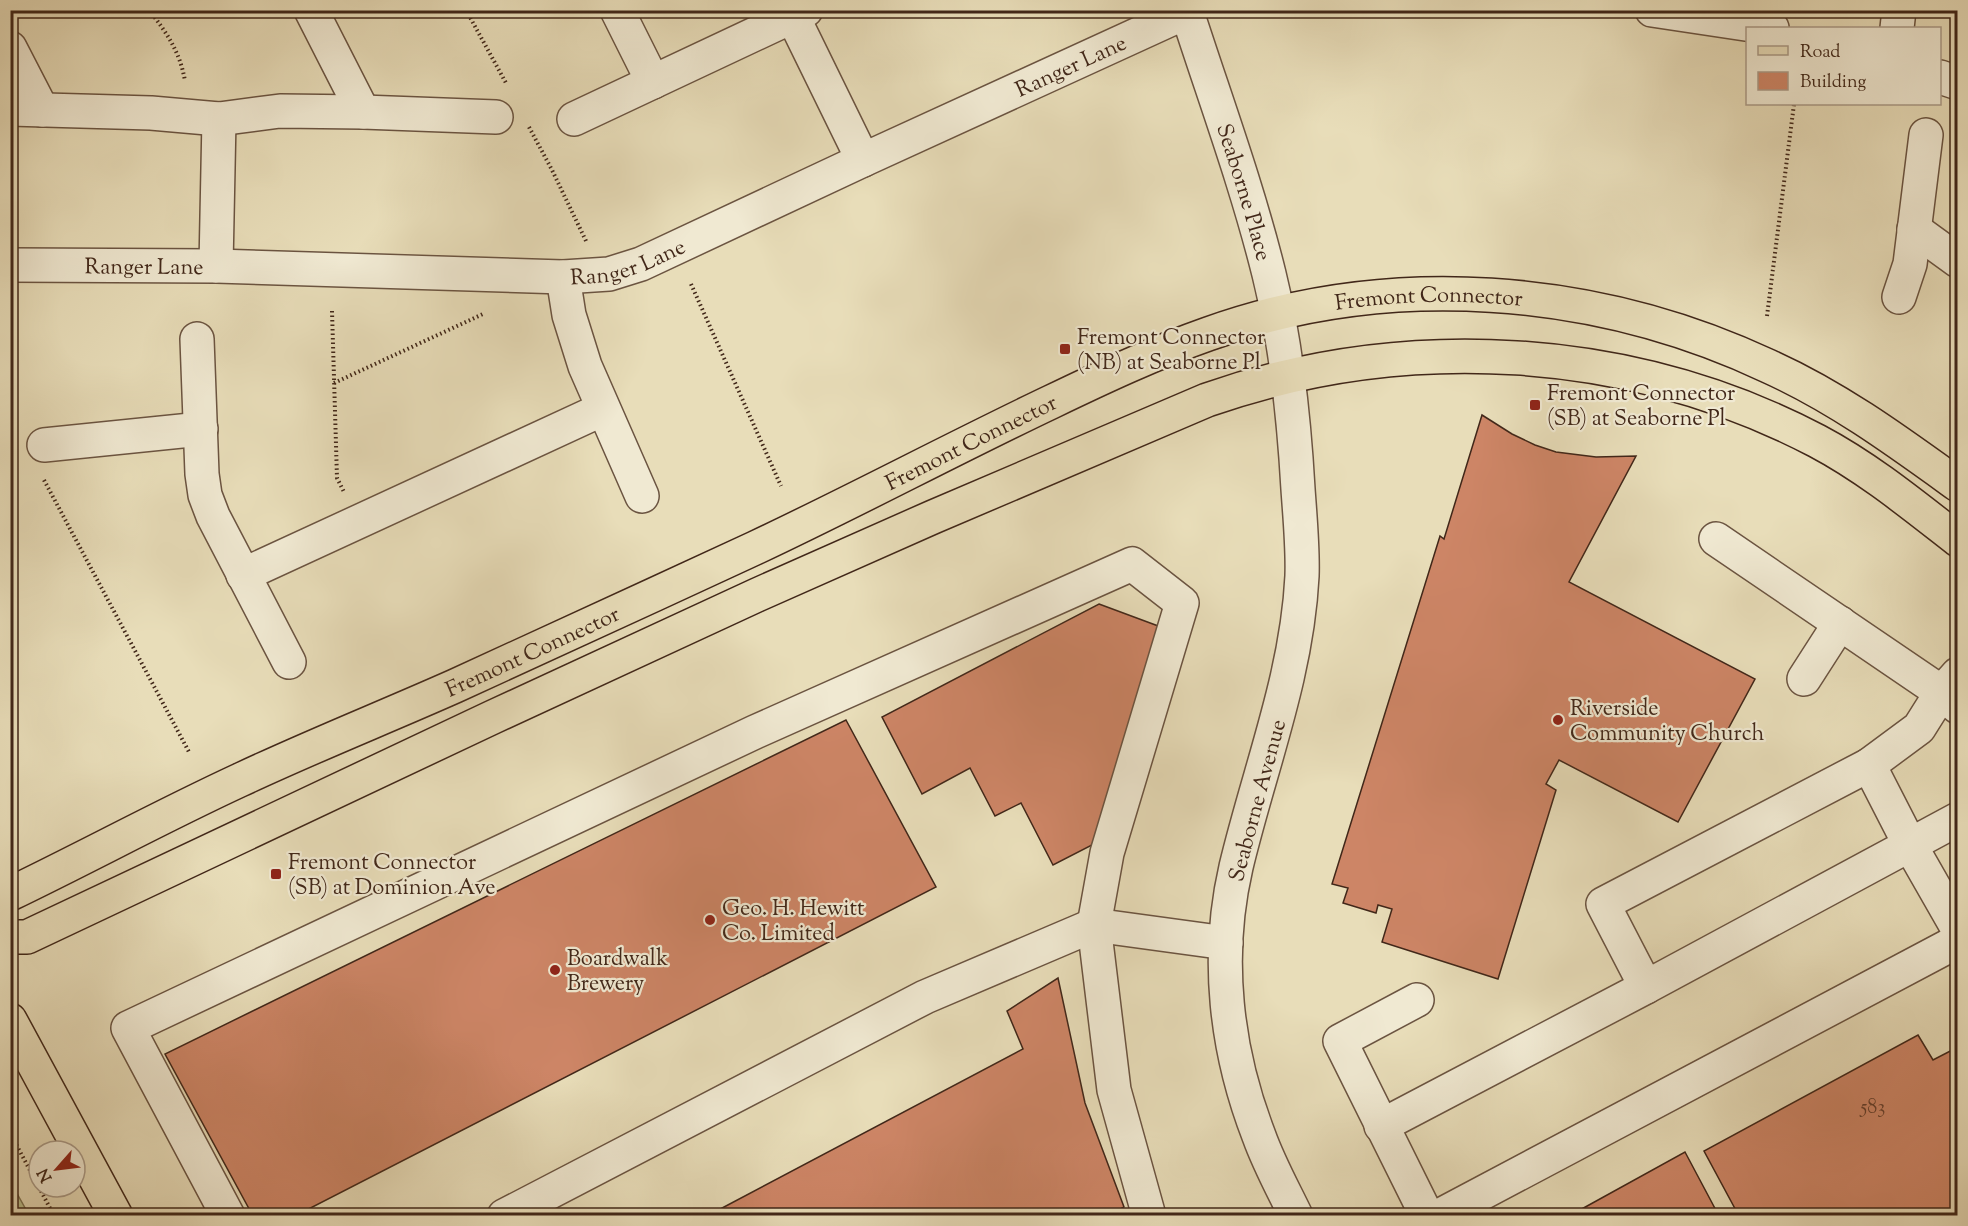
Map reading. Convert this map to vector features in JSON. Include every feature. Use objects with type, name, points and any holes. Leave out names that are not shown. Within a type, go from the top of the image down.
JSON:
[{"type":"main road","name":"Fremont Connector","points":[[10,894],[240,780],[458,684],[768,542],[1115,371],[1207,334],[1277,314],[1341,302],[1439,293],[1488,294],[1535,299],[1629,317],[1678,330],[1723,347],[1803,383],[1854,412],[1958,485]]},
{"type":"main road","name":"Fremont Connector","points":[[10,938],[27,937],[484,721],[845,556],[1207,400],[1287,375],[1388,360],[1450,356],[1545,360],[1641,375],[1732,403],[1819,442],[1899,494],[1958,540]]},
{"type":"main road","points":[[10,1020],[116,1215]]},
{"type":"street","points":[[311,10],[363,112]]},
{"type":"street","points":[[617,10],[654,82]]},
{"type":"street","points":[[1652,10],[1765,27]]},
{"type":"street","points":[[1897,27],[1899,10]]},
{"type":"street","name":"Ranger Lane","points":[[10,265],[216,266],[563,277],[609,273],[641,264],[1189,11]]},
{"type":"street","name":"Seaborne Place","points":[[1189,11],[1259,236],[1277,314],[1287,375]]},
{"type":"street","points":[[574,119],[800,14],[863,160]]},
{"type":"street","points":[[10,48],[26,110],[185,115],[219,119],[280,111],[496,117]]},
{"type":"street","points":[[1941,77],[1958,83]]},
{"type":"street","points":[[216,266],[219,119]]},
{"type":"street","points":[[1899,297],[1910,264],[1926,135]]},
{"type":"street","points":[[1914,229],[1958,261]]},
{"type":"street","points":[[563,277],[575,339],[642,496]]},
{"type":"street","points":[[197,339],[205,495],[213,516],[289,662]]},
{"type":"street","name":"Seaborne Avenue","points":[[1287,375],[1300,517],[1302,574],[1298,623],[1290,669],[1236,869],[1226,943],[1225,974],[1228,1020],[1237,1067],[1260,1140],[1296,1215]]},
{"type":"street","points":[[243,575],[603,409]]},
{"type":"street","points":[[44,445],[201,429]]},
{"type":"street","points":[[1646,987],[1603,904],[1869,765],[1919,728],[1952,691],[1840,623],[1716,539]]},
{"type":"street","points":[[228,1215],[128,1028],[755,732],[1132,564],[1182,603],[1107,853],[1094,925],[1114,1090],[1149,1215]]},
{"type":"street","points":[[1804,679],[1840,623]]},
{"type":"street","points":[[1869,765],[1910,845],[1958,929]]},
{"type":"street","points":[[1381,1125],[1646,987],[1958,819]]},
{"type":"street","points":[[504,1215],[925,997],[1094,925],[1226,943]]},
{"type":"street","points":[[1439,1215],[1958,941]]},
{"type":"street","points":[[1417,1000],[1340,1041],[1427,1215]]},
{"type":"path","points":[[149,10],[169,35],[181,62],[185,89],[185,115]]},
{"type":"path","points":[[1767,316],[1794,105]]},
{"type":"path","points":[[691,284],[780,486]]},
{"type":"path","points":[[332,311],[337,478],[358,521]]},
{"type":"path","points":[[334,383],[483,314]]},
{"type":"path","points":[[10,416],[16,427]]},
{"type":"path","points":[[44,479],[189,752]]},
{"type":"path","points":[[10,1133],[27,1165]]},
{"type":"path","points":[[45,1199],[54,1215]]},
{"type":"green space","points":[[10,1181],[29,1215],[11,1215]]},
{"type":"building","name":"Riverside Community Church","points":[[1482,415],[1512,434],[1556,452],[1596,457],[1636,456],[1569,582],[1755,679],[1678,822],[1559,760],[1546,784],[1556,790],[1498,979],[1382,942],[1392,909],[1378,905],[1376,913],[1343,903],[1348,888],[1332,884],[1440,536],[1444,539]]},
{"type":"building","points":[[1099,604],[1169,630],[1092,845],[1053,865],[1021,803],[995,816],[970,768],[922,794],[882,717]]},
{"type":"building","name":"Boardwalk Brewery","points":[[846,720],[936,887],[295,1216],[253,1216],[165,1054]]},
{"type":"building","points":[[1058,978],[1085,1103],[1124,1207],[1108,1216],[707,1216],[1023,1049],[1007,1011]]},
{"type":"building","points":[[1918,1035],[1933,1060],[1958,1047],[1958,1216],[1739,1216],[1704,1151]]},
{"type":"building","points":[[1685,1152],[1719,1216],[1569,1216]]},
{"type":"place","name":"Fremont Connector (NB) at Seaborne Pl","points":[[1065,349]]},
{"type":"place","name":"Fremont Connector (SB) at Seaborne Pl","points":[[1535,405]]},
{"type":"place","name":"Riverside Community Church","points":[[1558,720]]},
{"type":"place","name":"Fremont Connector (SB) at Dominion Ave","points":[[276,874]]},
{"type":"place","name":"Geo. H. Hewitt Co. Limited","points":[[710,920]]},
{"type":"place","name":"Boardwalk Brewery","points":[[555,970]]}]
